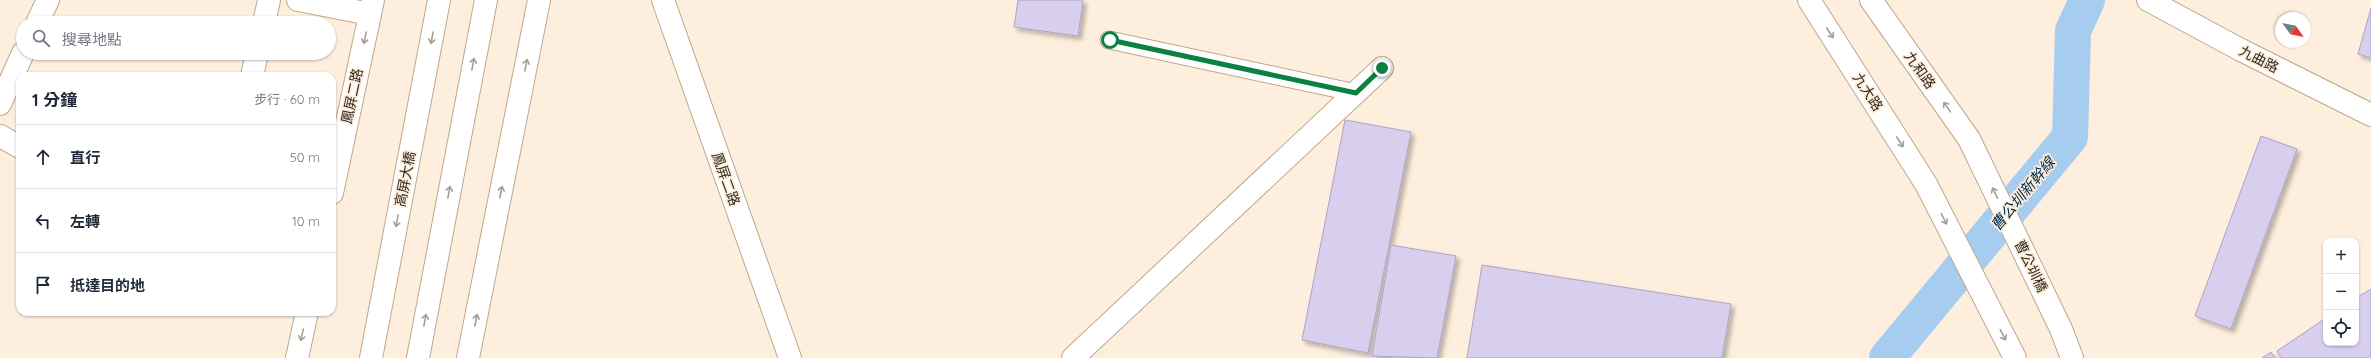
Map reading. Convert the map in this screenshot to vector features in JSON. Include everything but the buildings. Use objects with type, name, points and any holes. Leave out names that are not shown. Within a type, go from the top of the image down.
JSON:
[{"type":"main road","points":[[40,16],[48,0]]},
{"type":"main road","points":[[266,16],[269,0]]},
{"type":"main road","points":[[298,0],[371,7]]},
{"type":"main road","name":"高屏大橋","points":[[371,358],[439,0]]},
{"type":"main road","points":[[418,358],[486,0]]},
{"type":"main road","points":[[468,358],[539,0]]},
{"type":"main road","name":"鳳屏二路","points":[[663,0],[790,358]]},
{"type":"main road","name":"九大路","points":[[1809,0],[1926,184],[2015,358]]},
{"type":"main road","name":"九和路","points":[[1871,0],[1969,139]]},
{"type":"main road","name":"九曲路","points":[[2148,0],[2241,50],[2371,115]]},
{"type":"main road","name":"鳳屏二路","points":[[336,174],[371,7]]},
{"type":"main road","points":[[0,104],[20,60]]},
{"type":"main road","points":[[253,72],[255,60]]},
{"type":"main road","points":[[1073,358],[1382,68]]},
{"type":"main road","points":[[0,136],[16,144]]},
{"type":"main road","name":"曹公圳橋","points":[[1969,139],[2061,329],[2072,358]]},
{"type":"main road","points":[[297,358],[306,316]]},
{"type":"lane","points":[[1110,40],[1356,93]]},
{"type":"waterway","name":"曹公圳新幹線","points":[[1887,358],[2070,137],[2073,31],[2087,0]]},
{"type":"route","points":[[1110,40],[1356,93],[1382,68]]}]
